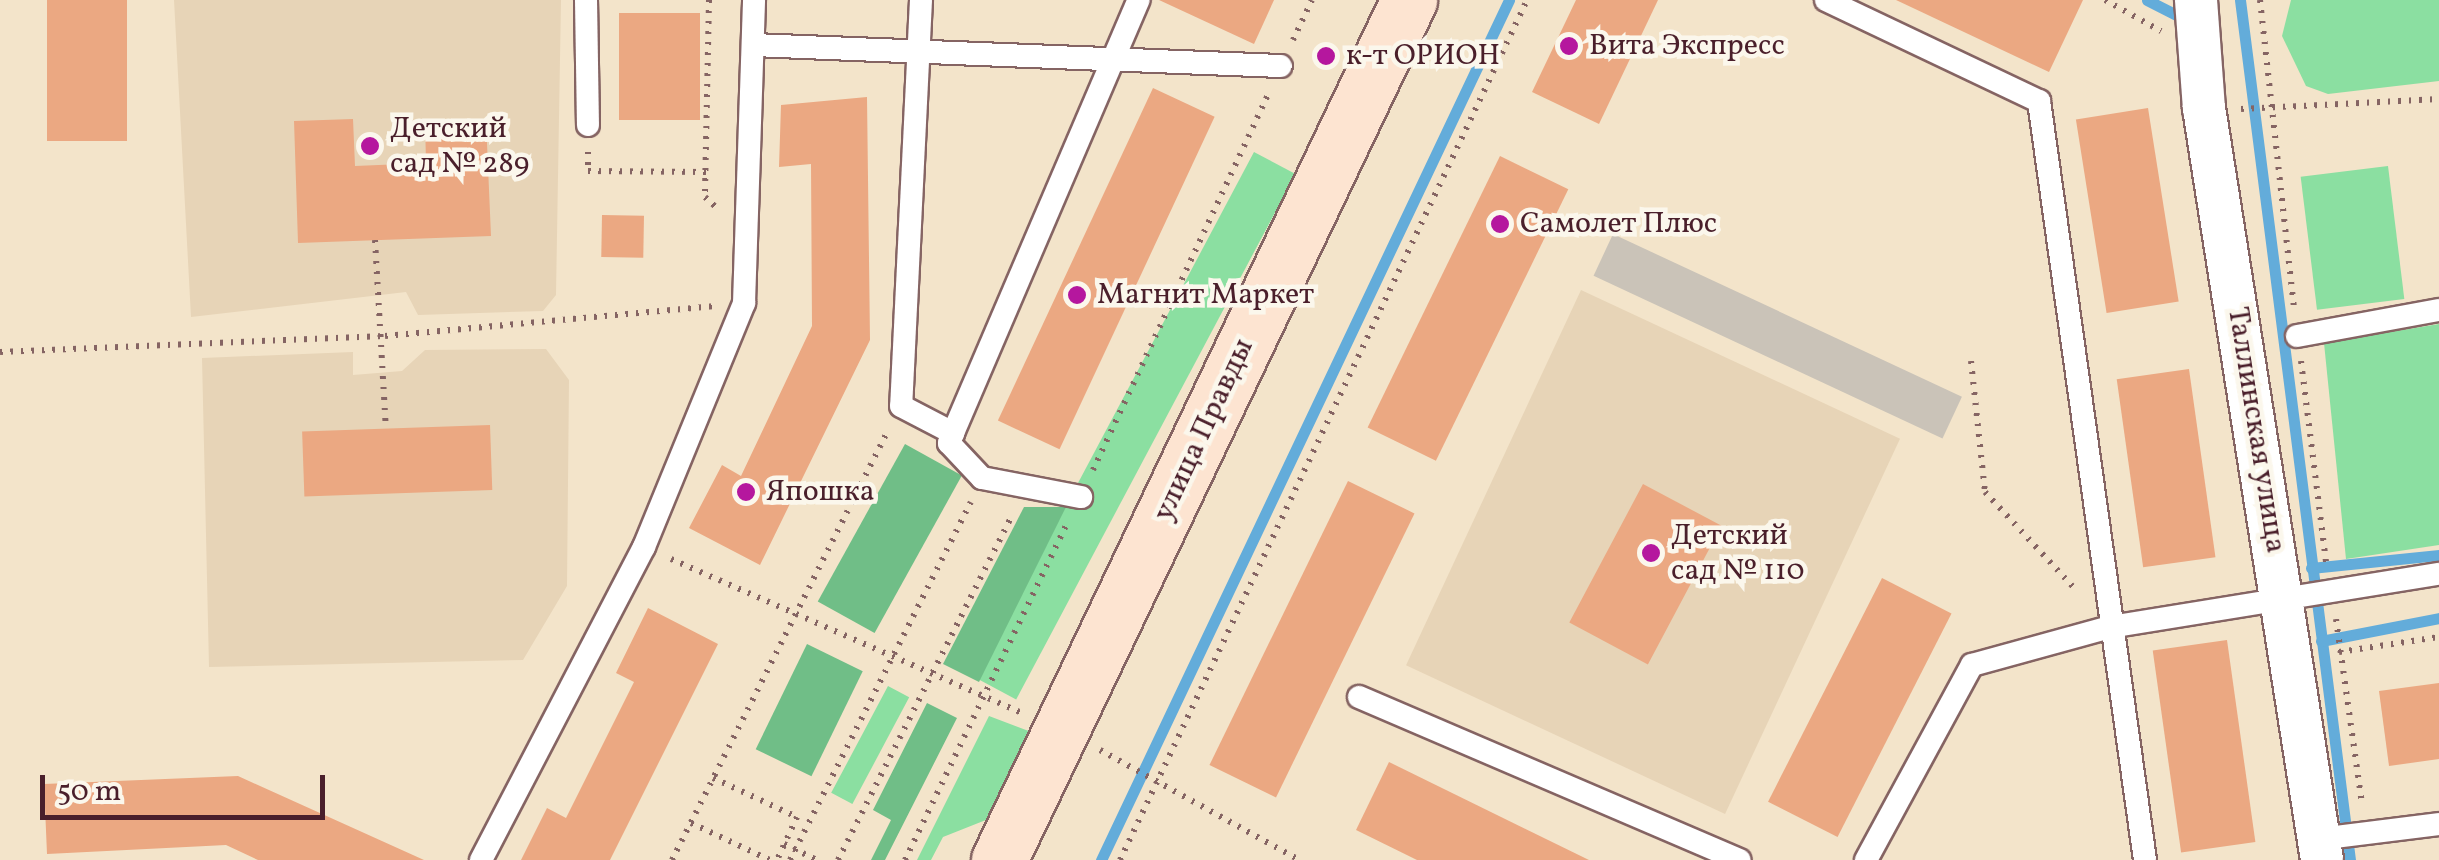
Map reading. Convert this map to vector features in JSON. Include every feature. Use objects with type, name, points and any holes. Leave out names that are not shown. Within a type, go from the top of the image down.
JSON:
[{"type":"main road","name":"улица Правды","points":[[1000,860],[1409,0]]},
{"type":"street","name":"Таллинская улица","points":[[2196,0],[2204,108],[2321,850]]},
{"type":"lane","points":[[586,0],[588,126]]},
{"type":"lane","points":[[480,860],[644,547],[744,303],[754,0]]},
{"type":"lane","points":[[921,0],[901,406],[953,433]]},
{"type":"lane","points":[[1080,497],[1029,482],[982,478],[950,442],[1138,0]]},
{"type":"lane","points":[[1826,0],[2039,101],[2145,860]]},
{"type":"lane","points":[[753,45],[918,46],[1281,66]]},
{"type":"lane","points":[[2298,336],[2439,310]]},
{"type":"lane","points":[[1866,860],[1972,666],[2110,626],[2282,593],[2439,574]]},
{"type":"lane","points":[[1360,697],[1740,860]]},
{"type":"lane","points":[[2321,850],[2367,835],[2439,824]]},
{"type":"path","points":[[708,0],[705,196],[748,237]]},
{"type":"path","points":[[905,860],[1312,0]]},
{"type":"path","points":[[1120,860],[1527,0]]},
{"type":"path","points":[[2260,0],[2270,111],[2330,586],[2367,835]]},
{"type":"path","points":[[2204,108],[2270,111],[2439,99]]},
{"type":"path","points":[[588,126],[588,171],[706,172]]},
{"type":"path","points":[[375,240],[385,336],[386,428]]},
{"type":"path","points":[[0,352],[385,336],[744,303]]},
{"type":"path","points":[[1971,361],[1985,492],[2110,626]]},
{"type":"path","points":[[672,860],[901,406]]},
{"type":"path","points":[[790,860],[982,478]]},
{"type":"path","points":[[838,860],[1029,482]]},
{"type":"path","points":[[644,547],[1061,730],[1290,848],[1296,860]]},
{"type":"path","points":[[2339,652],[2439,638]]},
{"type":"path","points":[[690,823],[773,860],[784,844],[797,817],[713,778]]},
{"type":"path","points":[[784,844],[817,860]]},
{"type":"shaded area","name":"Детский сад № 289","points":[[174,0],[561,0],[556,295],[543,311],[418,315],[406,292],[191,317]]},
{"type":"shaded area","points":[[1613,234],[1962,397],[1942,438],[1594,276]]},
{"type":"shaded area","name":"Детский сад № 110","points":[[1581,290],[1900,439],[1725,814],[1406,665]]},
{"type":"shaded area","points":[[546,349],[569,380],[567,586],[523,660],[209,667],[202,358],[353,352],[353,375],[402,371],[425,350]]},
{"type":"green space","points":[[2291,0],[2439,0],[2439,81],[2328,94],[2306,86],[2282,36]]},
{"type":"green space","points":[[1254,152],[1295,174],[1016,699],[975,677]]},
{"type":"green space","points":[[2388,166],[2404,299],[2317,310],[2301,177]]},
{"type":"green space","points":[[2439,324],[2439,545],[2346,559],[2324,343]]},
{"type":"green space","points":[[905,444],[962,476],[875,633],[818,601]]},
{"type":"green space","points":[[1024,507],[1066,507],[979,682],[943,664]]},
{"type":"green space","points":[[807,644],[863,671],[811,776],[756,749]]},
{"type":"green space","points":[[888,686],[909,697],[852,804],[831,793]]},
{"type":"green space","points":[[927,703],[957,718],[885,860],[871,860],[891,820],[873,810]]},
{"type":"green space","points":[[989,716],[1034,733],[996,816],[943,837],[931,860],[917,860]]},
{"type":"building","points":[[47,0],[127,0],[127,141],[47,141]]},
{"type":"building","points":[[1159,0],[1274,0],[1254,44]]},
{"type":"building","points":[[1576,0],[1658,0],[1599,124],[1532,92]]},
{"type":"building","points":[[1896,0],[2083,0],[2049,72]]},
{"type":"building","points":[[619,13],[700,13],[700,120],[619,120]]},
{"type":"building","points":[[1153,88],[1215,117],[1060,449],[998,421]]},
{"type":"building","points":[[867,97],[870,340],[760,565],[689,528],[722,465],[741,476],[812,326],[811,164],[779,167],[781,105]]},
{"type":"building","points":[[2148,108],[2179,302],[2107,313],[2076,119]]},
{"type":"building","points":[[353,119],[355,166],[426,163],[425,122],[486,120],[491,236],[298,243],[294,121]]},
{"type":"building","points":[[1500,156],[1568,189],[1436,461],[1368,427]]},
{"type":"building","points":[[602,215],[644,216],[643,258],[601,257]]},
{"type":"building","points":[[2189,369],[2215,557],[2143,567],[2117,379]]},
{"type":"building","points":[[490,425],[492,490],[304,497],[302,432]]},
{"type":"building","points":[[1348,481],[1415,513],[1276,797],[1209,765]]},
{"type":"building","points":[[1643,484],[1722,526],[1648,664],[1569,623]]},
{"type":"building","points":[[1882,578],[1951,613],[1838,837],[1768,802]]},
{"type":"building","points":[[648,608],[718,644],[610,860],[521,860],[547,808],[566,818],[634,682],[616,673]]},
{"type":"building","points":[[2227,640],[2255,842],[2181,852],[2153,650]]},
{"type":"building","points":[[2439,683],[2439,759],[2389,766],[2379,691]]},
{"type":"building","points":[[1389,762],[1589,860],[1417,860],[1356,830]]},
{"type":"building","points":[[238,776],[424,860],[258,860],[226,845],[47,854],[44,784]]},
{"type":"waterway","points":[[1101,860],[1509,0]]},
{"type":"waterway","points":[[2147,0],[2181,17]]},
{"type":"waterway","points":[[2240,0],[2350,860]]},
{"type":"waterway","points":[[2311,568],[2439,555]]},
{"type":"waterway","points":[[2321,641],[2439,618]]},
{"type":"place","name":"Вита Экспресс","points":[[1569,46]]},
{"type":"place","name":"к-т ОРИОН","points":[[1326,56]]},
{"type":"place","name":"Детский сад № 289","points":[[370,146]]},
{"type":"place","name":"Самолет Плюс","points":[[1500,224]]},
{"type":"place","name":"Магнит Маркет","points":[[1077,295]]},
{"type":"place","name":"Япошка","points":[[746,492]]},
{"type":"place","name":"Детский сад № 110","points":[[1651,553]]}]
